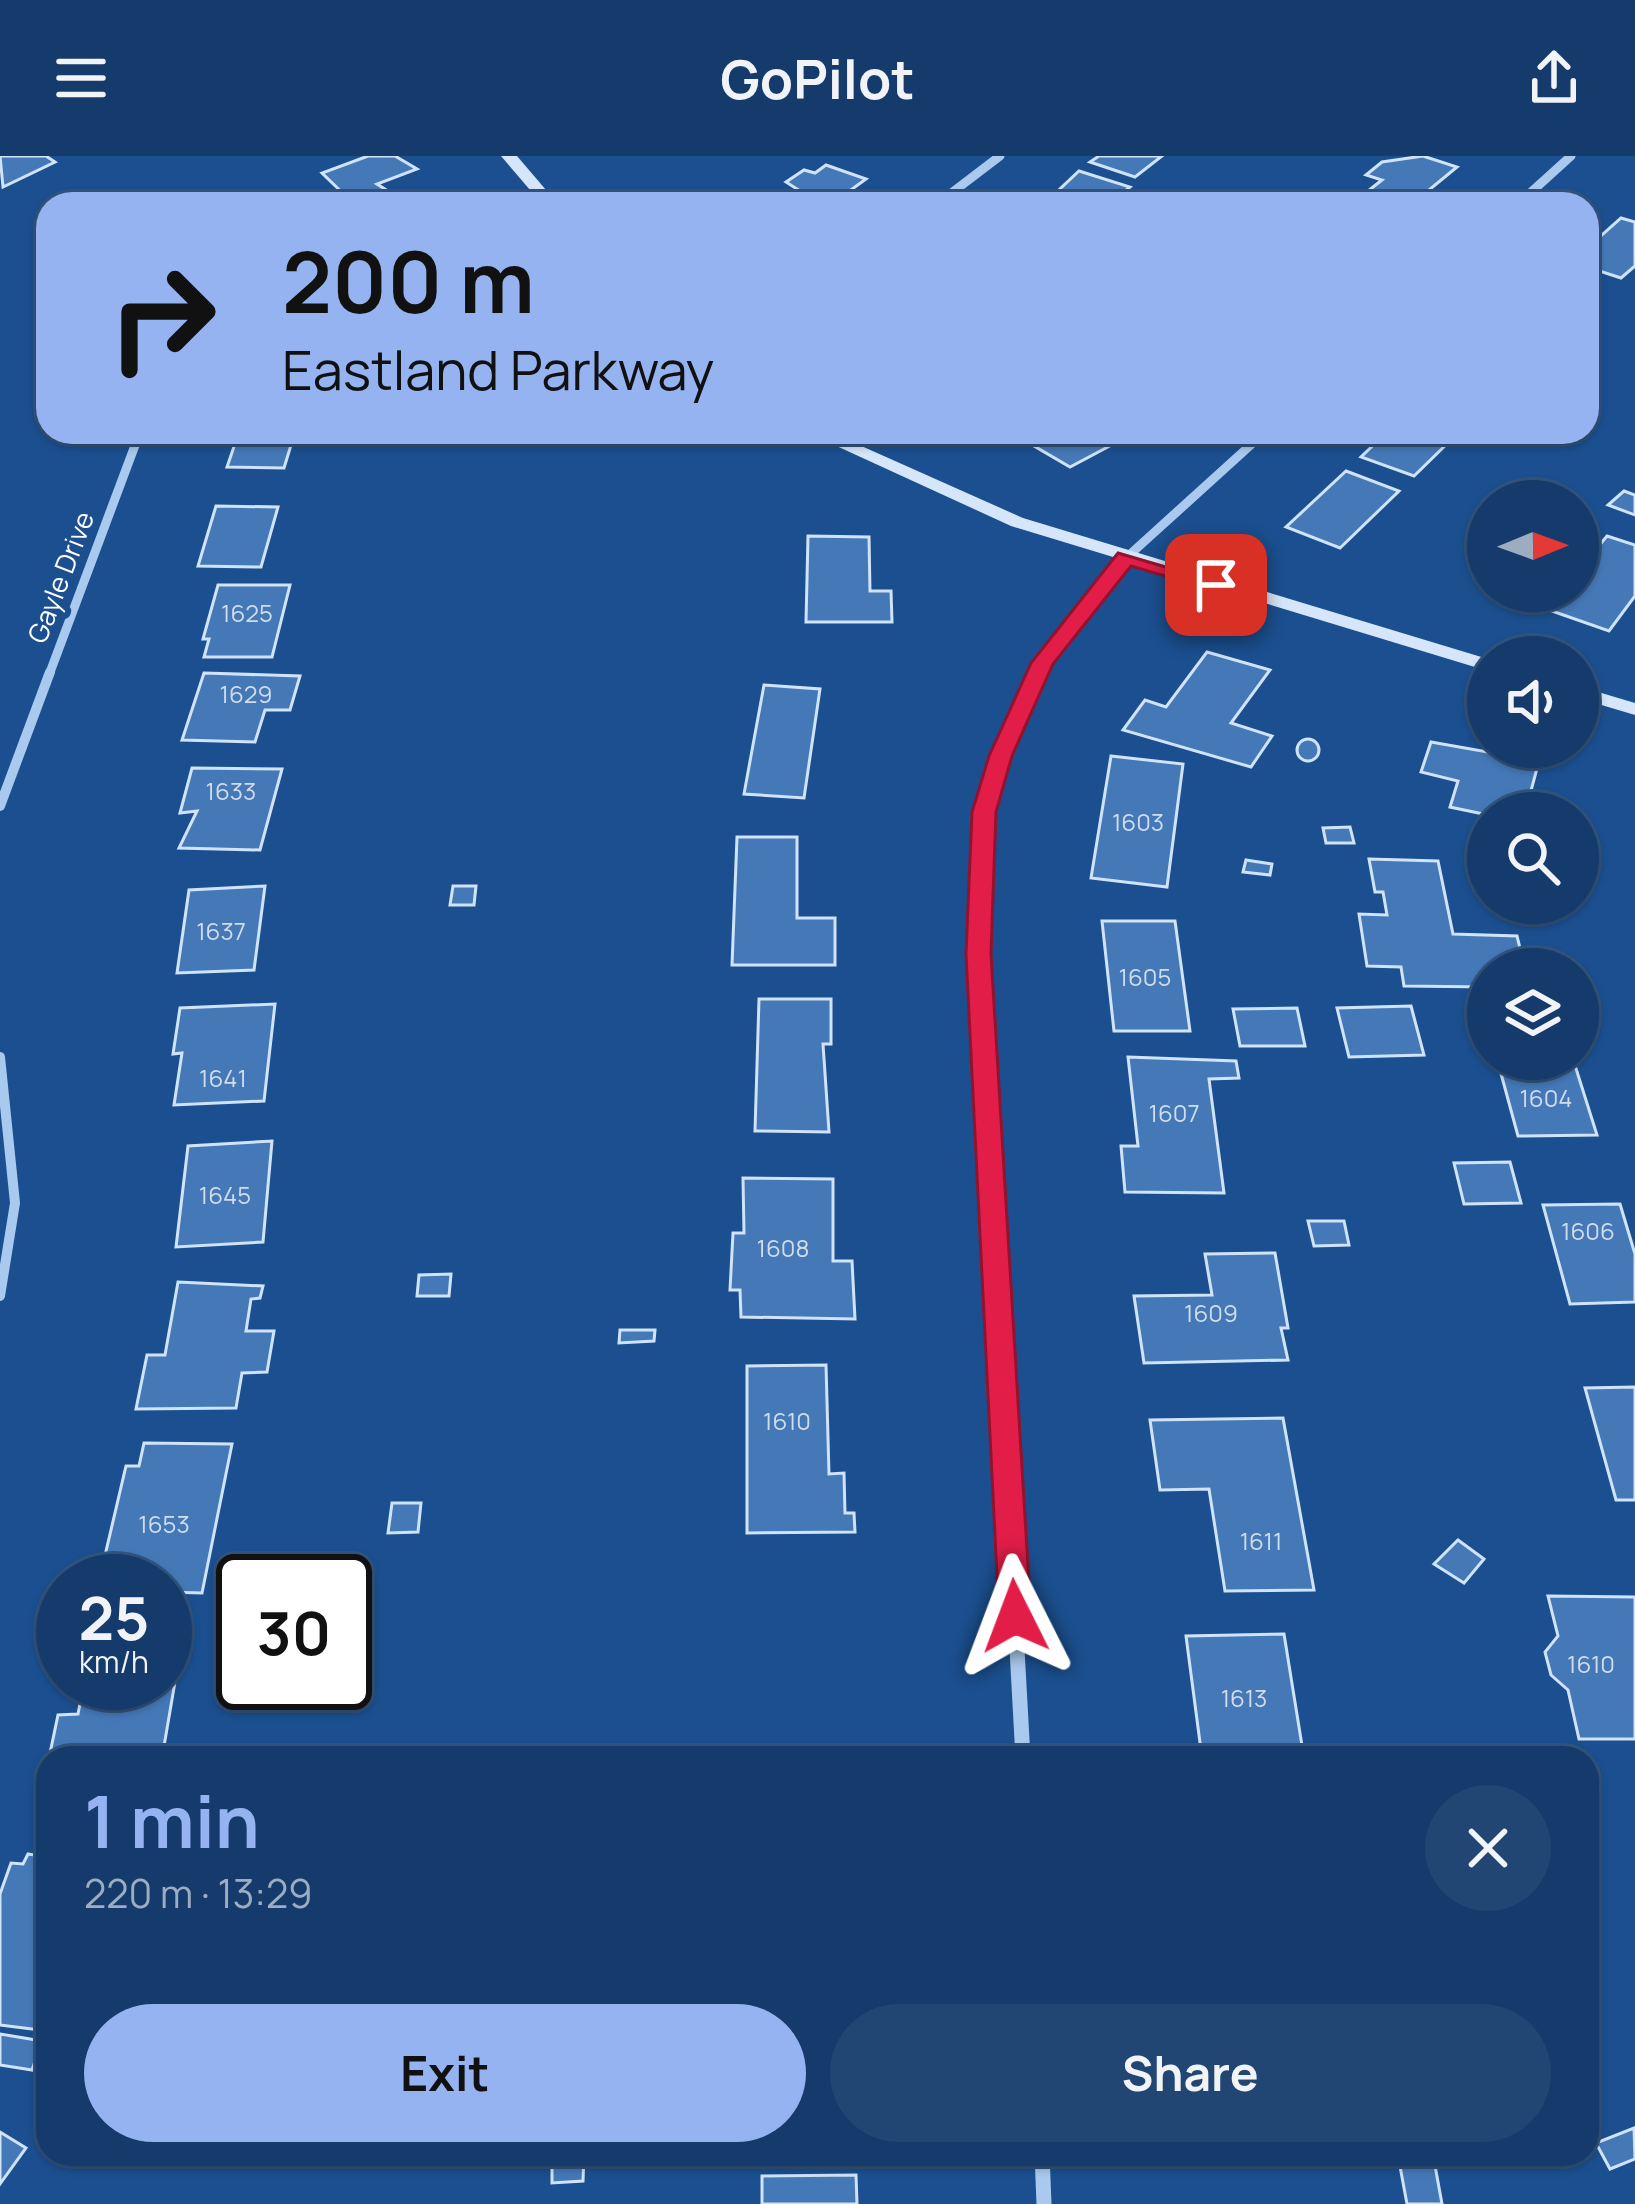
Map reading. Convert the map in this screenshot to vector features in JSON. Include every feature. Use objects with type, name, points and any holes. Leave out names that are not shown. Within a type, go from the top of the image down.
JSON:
[{"type":"street","points":[[509,156],[539,192]]},
{"type":"street","points":[[953,192],[1000,156]]},
{"type":"street","points":[[1531,192],[1571,156]]},
{"type":"street","name":"Gayle Drive","points":[[0,806],[136,444]]},
{"type":"street","points":[[840,444],[960,501],[1126,558],[1467,659]]},
{"type":"street","points":[[1022,1746],[979,954],[984,812],[1001,756],[1042,663],[1126,558],[1252,444]]},
{"type":"street","points":[[1599,698],[1635,709]]},
{"type":"street","points":[[0,1057],[16,1203],[0,1296]]},
{"type":"street","points":[[1042,2166],[1044,2204]]},
{"type":"building","points":[[0,156],[46,156],[55,162],[3,187]]},
{"type":"building","points":[[368,156],[395,156],[417,169],[377,184],[390,192],[342,192],[322,173]]},
{"type":"building","points":[[1099,156],[1162,156],[1135,177],[1090,162]]},
{"type":"building","points":[[1423,156],[1457,167],[1427,192],[1367,192],[1382,180],[1366,175],[1382,162]]},
{"type":"building","points":[[826,165],[866,179],[848,192],[793,192],[797,189],[786,182],[804,170],[815,173]]},
{"type":"building","points":[[1079,171],[1130,187],[1124,192],[1057,192]]},
{"type":"building","points":[[1621,218],[1635,222],[1635,266],[1621,278],[1599,271],[1599,238]]},
{"type":"building","points":[[235,444],[291,444],[284,468],[227,467]]},
{"type":"building","points":[[1031,444],[1113,444],[1070,467]]},
{"type":"building","points":[[1375,444],[1447,444],[1414,476],[1361,457]]},
{"type":"building","points":[[1346,471],[1399,491],[1340,548],[1286,527]]},
{"type":"building","points":[[1624,491],[1635,495],[1635,515],[1608,505]]},
{"type":"building","points":[[216,506],[278,507],[261,567],[198,566]]},
{"type":"building","points":[[808,536],[869,537],[870,591],[891,591],[892,622],[806,622]]},
{"type":"building","points":[[1607,536],[1635,545],[1635,596],[1609,631],[1555,612],[1599,612],[1599,546]]},
{"type":"building","points":[[218,585],[290,585],[272,657],[204,657],[209,639],[203,639]]},
{"type":"building","points":[[1207,652],[1270,670],[1231,723],[1272,736],[1251,767],[1123,730],[1145,700],[1166,707]]},
{"type":"building","points":[[204,673],[300,676],[290,710],[265,710],[255,742],[182,740]]},
{"type":"building","points":[[764,685],[820,689],[804,798],[744,794]]},
{"type":"building","points":[[1308,739],[1319,750],[1308,761],[1297,750]]},
{"type":"building","points":[[1431,742],[1467,748],[1467,768],[1537,768],[1531,792],[1467,792],[1467,811],[1450,807],[1458,781],[1421,772]]},
{"type":"building","points":[[1111,756],[1183,764],[1167,887],[1091,878]]},
{"type":"building","points":[[192,768],[282,769],[260,850],[179,848],[197,811],[180,813]]},
{"type":"building","points":[[1350,827],[1354,843],[1326,843],[1323,828]]},
{"type":"building","points":[[737,837],[797,837],[797,918],[835,918],[835,965],[732,965]]},
{"type":"building","points":[[1369,859],[1438,861],[1453,934],[1517,936],[1520,948],[1467,948],[1467,987],[1404,986],[1401,967],[1367,966],[1359,914],[1387,915],[1383,892],[1375,892]]},
{"type":"building","points":[[1246,860],[1272,864],[1270,875],[1243,872]]},
{"type":"building","points":[[265,886],[254,970],[177,973],[189,890]]},
{"type":"building","points":[[453,886],[476,886],[474,905],[450,905]]},
{"type":"building","points":[[1102,921],[1175,921],[1190,1031],[1114,1031]]},
{"type":"building","points":[[759,999],[831,999],[831,1044],[823,1044],[829,1132],[755,1131]]},
{"type":"building","points":[[275,1004],[264,1101],[174,1105],[182,1053],[173,1054],[180,1008]]},
{"type":"building","points":[[1411,1006],[1424,1055],[1349,1057],[1337,1008]]},
{"type":"building","points":[[1297,1008],[1305,1046],[1240,1046],[1233,1009]]},
{"type":"building","points":[[1128,1057],[1236,1061],[1239,1078],[1209,1079],[1224,1193],[1125,1192],[1121,1146],[1138,1146]]},
{"type":"building","points":[[1503,1080],[1580,1080],[1597,1135],[1518,1136]]},
{"type":"building","points":[[272,1141],[263,1242],[176,1247],[188,1146]]},
{"type":"building","points":[[1510,1162],[1521,1203],[1464,1204],[1454,1163]]},
{"type":"building","points":[[743,1178],[833,1179],[833,1261],[852,1261],[855,1319],[741,1317],[740,1290],[730,1290],[733,1233],[744,1233]]},
{"type":"building","points":[[1620,1204],[1635,1254],[1635,1302],[1570,1304],[1543,1205]]},
{"type":"building","points":[[1308,1221],[1344,1221],[1349,1245],[1314,1246]]},
{"type":"building","points":[[1275,1253],[1288,1328],[1281,1328],[1288,1360],[1144,1363],[1134,1296],[1212,1295],[1205,1254]]},
{"type":"building","points":[[451,1274],[449,1296],[417,1296],[419,1275]]},
{"type":"building","points":[[178,1282],[263,1286],[260,1298],[251,1299],[246,1331],[274,1331],[267,1372],[242,1373],[236,1408],[136,1409],[147,1355],[165,1355]]},
{"type":"building","points":[[620,1330],[655,1330],[654,1341],[619,1343]]},
{"type":"building","points":[[826,1365],[829,1474],[844,1473],[845,1513],[854,1513],[855,1532],[747,1533],[747,1366]]},
{"type":"building","points":[[1635,1387],[1635,1500],[1616,1500],[1585,1388]]},
{"type":"building","points":[[1283,1418],[1314,1590],[1225,1591],[1209,1489],[1160,1490],[1150,1420]]},
{"type":"building","points":[[144,1443],[232,1444],[202,1593],[192,1593],[192,1554],[105,1554],[126,1466],[139,1466]]},
{"type":"building","points":[[392,1503],[421,1503],[418,1532],[388,1533]]},
{"type":"building","points":[[1458,1540],[1484,1559],[1464,1583],[1434,1564]]},
{"type":"building","points":[[1548,1596],[1635,1597],[1635,1739],[1579,1739],[1568,1690],[1551,1675],[1545,1652],[1558,1636]]},
{"type":"building","points":[[1284,1634],[1302,1746],[1200,1746],[1186,1636]]},
{"type":"building","points":[[79,1710],[170,1710],[164,1746],[52,1746],[58,1715],[78,1714]]},
{"type":"building","points":[[28,1854],[36,1855],[36,2030],[0,2025],[0,1894],[11,1863],[23,1864]]},
{"type":"building","points":[[0,2034],[36,2040],[32,2070],[0,2065]]},
{"type":"building","points":[[1634,2128],[1635,2159],[1610,2169],[1599,2142]]},
{"type":"building","points":[[0,2132],[26,2148],[0,2184]]},
{"type":"building","points":[[552,2166],[584,2166],[583,2181],[552,2183]]},
{"type":"building","points":[[1400,2166],[1435,2166],[1442,2204],[1407,2204]]},
{"type":"building","points":[[856,2175],[857,2204],[762,2204],[762,2176]]},
{"type":"route","points":[[1015,1616],[979,954],[984,812],[1001,756],[1042,663],[1126,558],[1216,585]]}]
